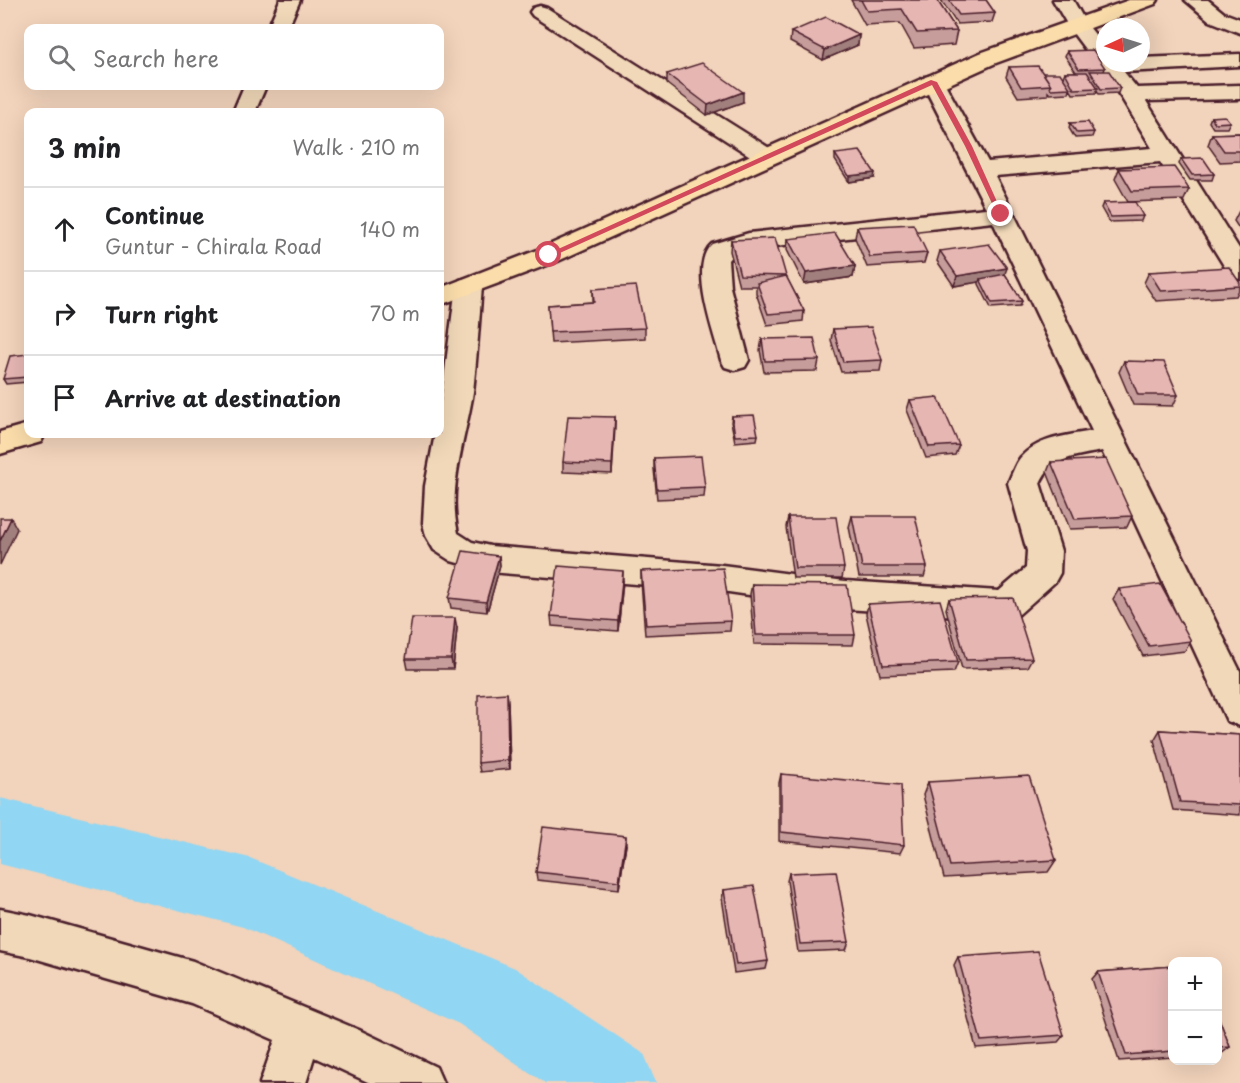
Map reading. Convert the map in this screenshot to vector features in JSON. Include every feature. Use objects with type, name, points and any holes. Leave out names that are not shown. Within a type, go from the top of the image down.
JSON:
[{"type":"main road","points":[[454,291],[549,255],[988,58],[1148,0]]},
{"type":"main road","points":[[0,443],[24,436]]},
{"type":"street","points":[[280,24],[290,0]]},
{"type":"street","points":[[1063,0],[1077,25],[1096,50]]},
{"type":"street","points":[[1195,0],[1216,17],[1240,27]]},
{"type":"street","points":[[540,12],[766,156]]},
{"type":"street","points":[[1150,63],[1240,60]]},
{"type":"street","points":[[1113,72],[1131,95],[1240,271]]},
{"type":"street","points":[[933,82],[980,170],[1240,710]]},
{"type":"street","points":[[246,108],[253,90]]},
{"type":"street","points":[[1131,95],[1240,92]]},
{"type":"street","points":[[980,170],[1167,154]]},
{"type":"street","points":[[735,360],[713,261],[718,252],[728,246],[1001,214]]},
{"type":"street","points":[[454,291],[458,392],[440,499],[439,520],[443,537],[460,552],[490,559],[722,578],[845,595],[1006,605],[1043,573],[1044,551],[1024,483],[1032,465],[1052,450],[1110,439]]},
{"type":"street","points":[[0,930],[30,936],[193,982],[301,1028],[420,1083]]},
{"type":"street","points":[[284,1083],[301,1028]]},
{"type":"building","points":[[861,0],[937,0],[957,31],[917,33],[902,9],[867,11]]},
{"type":"building","points":[[949,0],[986,0],[995,13],[959,15]]},
{"type":"building","points":[[826,17],[859,35],[825,50],[791,32]]},
{"type":"building","points":[[1093,50],[1096,54],[1096,68],[1079,69],[1067,51]]},
{"type":"building","points":[[702,63],[743,92],[708,105],[667,74]]},
{"type":"building","points":[[1038,66],[1051,85],[1021,87],[1009,67]]},
{"type":"building","points":[[1090,71],[1110,72],[1120,88],[1101,89]]},
{"type":"building","points":[[1065,72],[1087,72],[1098,88],[1074,89]]},
{"type":"building","points":[[1043,73],[1060,73],[1070,88],[1051,89]]},
{"type":"building","points":[[1225,116],[1230,122],[1215,123],[1211,117]]},
{"type":"building","points":[[1088,122],[1094,132],[1077,133],[1070,123]]},
{"type":"building","points":[[1240,133],[1240,151],[1224,151],[1212,134]]},
{"type":"building","points":[[860,151],[875,173],[849,176],[835,154]]},
{"type":"building","points":[[1203,158],[1214,174],[1192,175],[1181,159]]},
{"type":"building","points":[[1174,167],[1189,189],[1132,191],[1119,169]]},
{"type":"building","points":[[1135,202],[1143,216],[1111,217],[1103,203]]},
{"type":"building","points":[[913,224],[927,253],[870,257],[857,227]]},
{"type":"building","points":[[835,233],[855,266],[806,273],[788,239]]},
{"type":"building","points":[[775,238],[786,276],[740,275],[731,240]]},
{"type":"building","points":[[989,244],[1007,268],[957,276],[940,251]]},
{"type":"building","points":[[1229,267],[1240,286],[1161,291],[1149,272]]},
{"type":"building","points":[[1005,274],[1022,301],[992,303],[980,279]]},
{"type":"building","points":[[786,276],[804,311],[768,314],[757,283]]},
{"type":"building","points":[[636,286],[645,328],[550,332],[548,305],[594,302],[593,289]]},
{"type":"building","points":[[871,327],[882,360],[843,362],[833,329]]},
{"type":"building","points":[[814,338],[819,360],[765,361],[762,339]]},
{"type":"building","points":[[24,354],[24,377],[3,379],[10,356]]},
{"type":"building","points":[[1124,361],[1164,362],[1178,395],[1138,395]]},
{"type":"building","points":[[938,397],[959,445],[929,447],[910,400]]},
{"type":"building","points":[[754,415],[758,435],[735,436],[732,416]]},
{"type":"building","points":[[568,416],[615,417],[612,464],[563,462]]},
{"type":"building","points":[[701,456],[705,487],[657,489],[654,458]]},
{"type":"building","points":[[1106,459],[1132,516],[1075,519],[1051,462]]},
{"type":"building","points":[[852,516],[915,516],[927,567],[862,567]]},
{"type":"building","points":[[788,517],[836,517],[844,568],[795,568]]},
{"type":"building","points":[[0,518],[11,518],[0,541]]},
{"type":"building","points":[[463,551],[499,556],[486,602],[449,598]]},
{"type":"building","points":[[558,566],[623,571],[618,621],[551,616]]},
{"type":"building","points":[[723,568],[731,621],[646,625],[641,571]]},
{"type":"building","points":[[752,584],[847,585],[855,635],[756,635]]},
{"type":"building","points":[[1160,584],[1191,641],[1149,646],[1119,589]]},
{"type":"building","points":[[1013,598],[1032,658],[966,660],[949,599]]},
{"type":"building","points":[[940,600],[958,662],[883,665],[868,604]]},
{"type":"building","points":[[412,618],[455,618],[451,659],[406,659]]},
{"type":"building","points":[[507,693],[508,760],[478,763],[478,695]]},
{"type":"building","points":[[1160,730],[1240,735],[1240,805],[1180,802]]},
{"type":"building","points":[[781,774],[901,785],[904,845],[781,832]]},
{"type":"building","points":[[1029,776],[1056,860],[950,866],[928,782]]},
{"type":"building","points":[[543,827],[626,836],[619,881],[536,872]]},
{"type":"building","points":[[836,871],[849,942],[800,944],[789,873]]},
{"type":"building","points":[[754,886],[768,961],[736,965],[724,890]]},
{"type":"building","points":[[1038,951],[1064,1035],[981,1041],[958,957]]},
{"type":"building","points":[[1168,966],[1168,1051],[1126,1055],[1098,972]]},
{"type":"building","points":[[1222,1026],[1230,1047],[1222,1048]]},
{"type":"waterway","points":[[0,831],[250,893],[487,996],[615,1083]]},
{"type":"route","points":[[549,255],[933,82],[968,146],[1001,214]]}]
